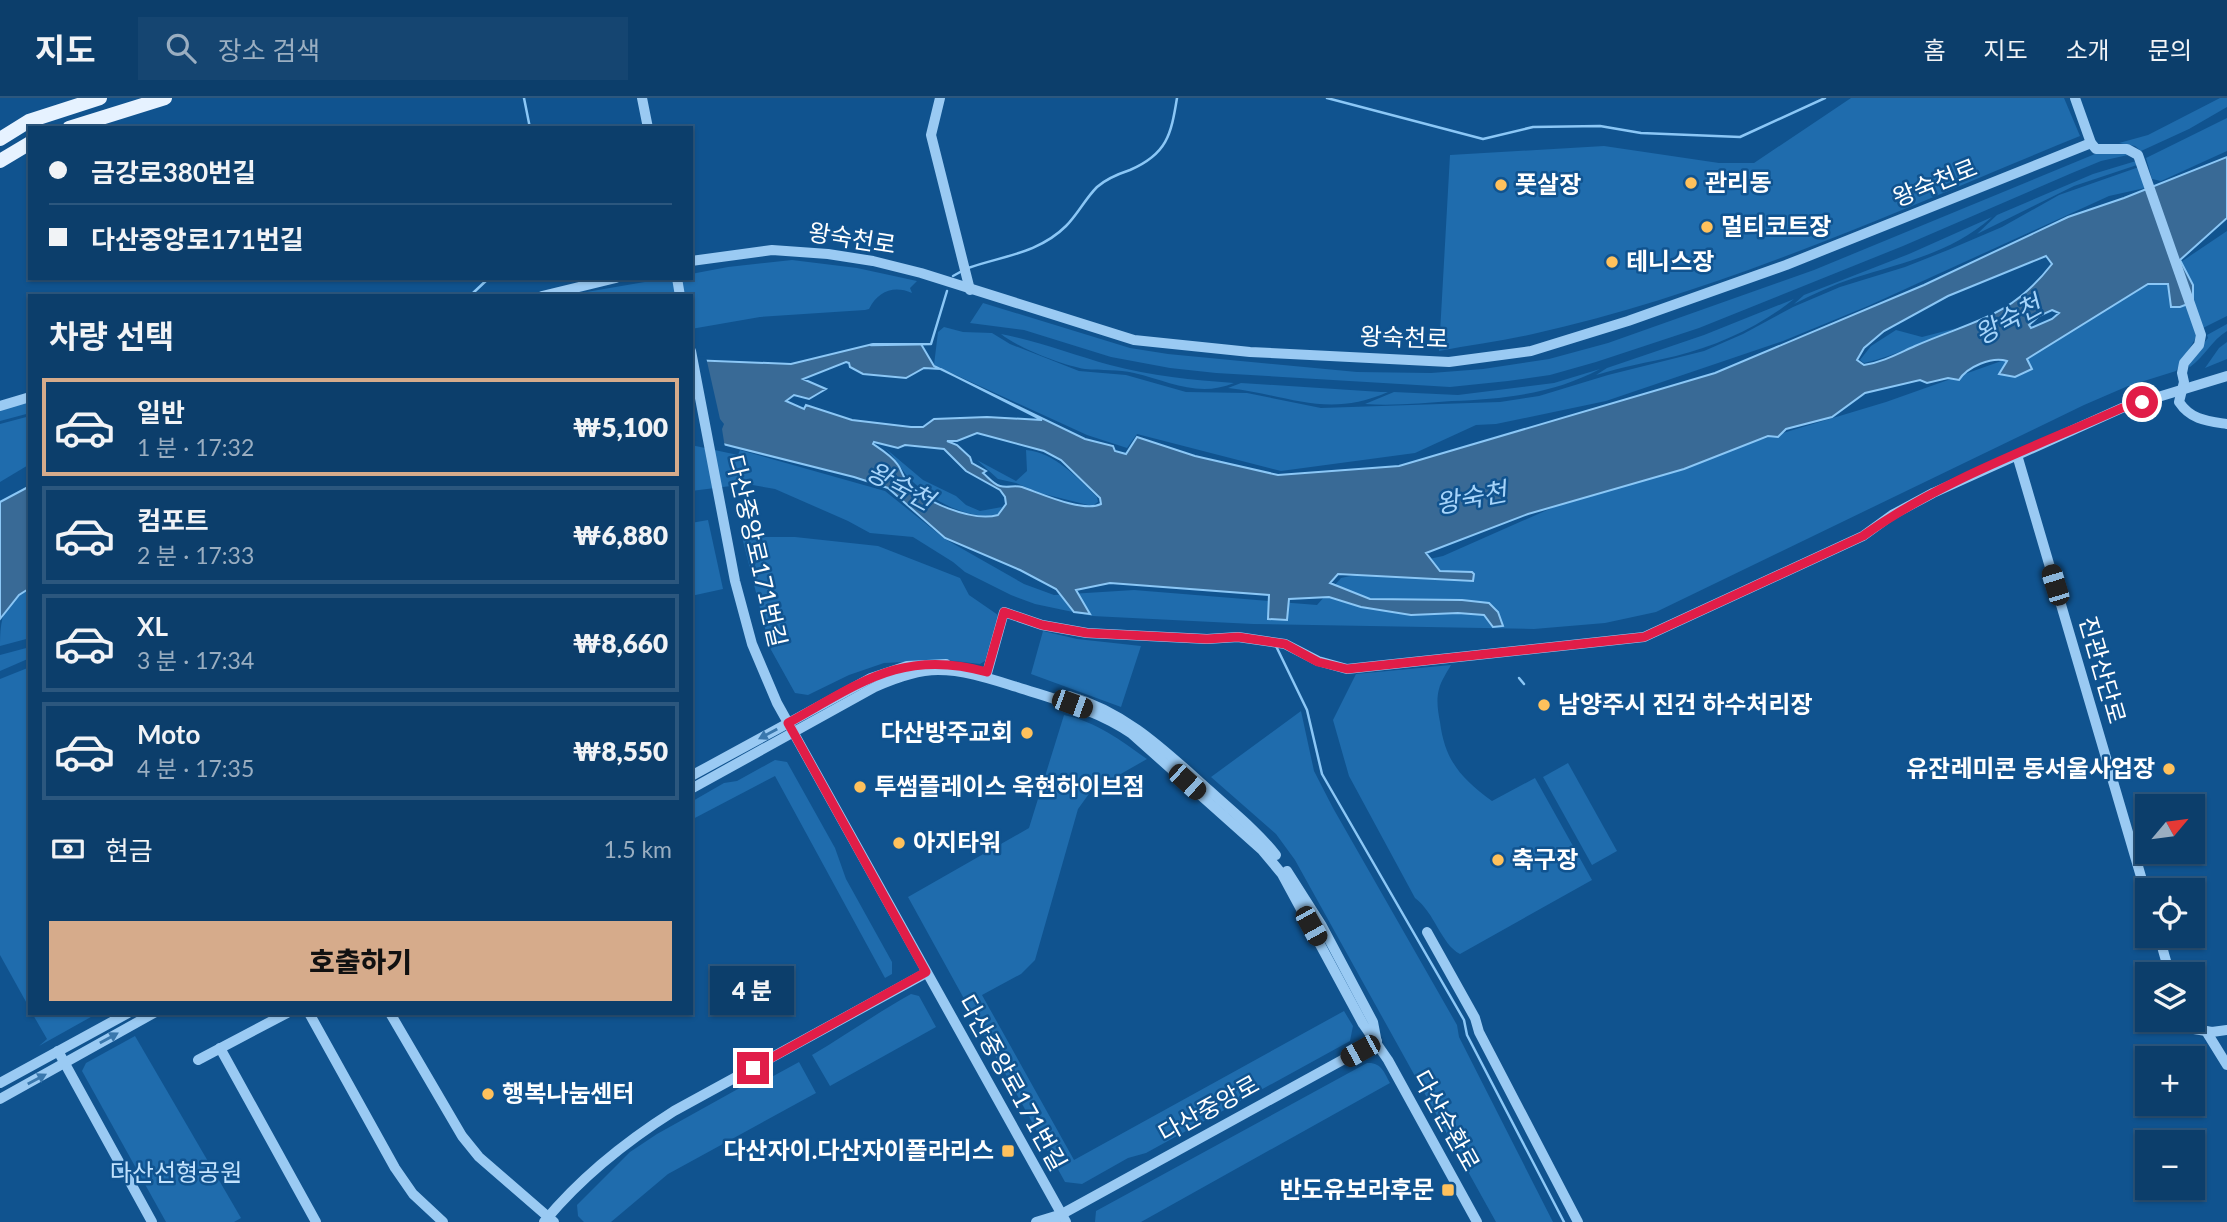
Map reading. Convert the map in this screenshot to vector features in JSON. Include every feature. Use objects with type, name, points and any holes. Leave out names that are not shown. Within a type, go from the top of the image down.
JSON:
[{"type":"main road","points":[[0,139],[29,121],[100,98]]},
{"type":"main road","points":[[75,126],[165,98]]},
{"type":"main road","points":[[0,161],[28,144]]},
{"type":"street","points":[[642,98],[648,126]]},
{"type":"street","points":[[940,98],[931,135],[970,290]]},
{"type":"street","points":[[2075,98],[2091,143],[2096,149],[2127,149],[2138,155],[2201,335],[2199,345],[2184,363],[2179,402],[2187,413],[2227,424]]},
{"type":"street","name":"왕숙천로","points":[[693,261],[772,250],[828,254],[873,261],[921,274],[1134,340],[1250,352],[1449,362],[1531,351],[1628,321],[1786,265],[2091,143]]},
{"type":"street","points":[[550,294],[608,280]]},
{"type":"street","name":"다산중앙로171번길","points":[[693,361],[736,581],[752,644],[777,703],[1064,1218]]},
{"type":"street","points":[[986,675],[1004,612],[1042,625],[1087,633],[1207,639],[1238,637],[1285,644],[1318,662],[1347,669],[1644,637],[1863,536],[1892,515],[1933,493],[2017,455],[2122,408],[2227,376]]},
{"type":"street","points":[[0,406],[28,398]]},
{"type":"street","name":"진관산단로","points":[[2017,455],[2141,878]]},
{"type":"street","name":"다산순환로","points":[[693,775],[875,687],[901,677],[934,670],[986,675],[1088,702],[1121,717],[1161,748],[1265,841],[1284,865],[1322,926],[1373,1022],[1377,1041],[1477,1222]]},
{"type":"street","name":"다산순환로","points":[[693,788],[791,728]]},
{"type":"street","points":[[1427,932],[1475,1018],[1479,1032],[1578,1222]]},
{"type":"street","points":[[391,1015],[462,1136],[479,1157],[549,1220],[597,1167],[642,1131],[926,972]]},
{"type":"street","points":[[0,1083],[124,1015]]},
{"type":"street","points":[[0,1099],[151,1015]]},
{"type":"street","points":[[198,1060],[282,1015]]},
{"type":"street","points":[[310,1015],[395,1168],[413,1194],[443,1222]]},
{"type":"street","points":[[2227,1030],[2206,1031],[2227,1065]]},
{"type":"street","name":"다산중앙로","points":[[1052,1222],[1064,1218],[1377,1041]]},
{"type":"street","points":[[219,1048],[316,1222]]},
{"type":"street","points":[[58,1051],[152,1222]]},
{"type":"street","name":"다산중앙로","points":[[1036,1222],[1064,1218]]},
{"type":"green space","points":[[1851,98],[2064,98],[2080,136],[1811,247],[1673,296],[1533,334],[1439,351],[1450,155],[1604,146],[1719,163],[1754,163]]},
{"type":"green space","points":[[2220,98],[2227,98],[2227,107],[2189,129],[2141,151],[2135,146],[2119,143],[2148,135]]},
{"type":"green space","points":[[2227,118],[2227,151],[2161,181],[2152,179],[2146,158]]},
{"type":"green space","points":[[2124,152],[2128,155],[2101,161],[1903,246],[1699,328],[1550,375],[1450,387],[1216,373],[1111,357],[1024,330],[970,323],[983,303],[1130,348],[1168,354],[1357,372],[1431,373],[1483,369],[1549,359],[1608,343],[1814,270],[2095,154]]},
{"type":"green space","points":[[2136,161],[2137,165],[2074,186],[1977,234],[1997,215],[2093,174]]},
{"type":"green space","points":[[2139,167],[2145,188],[2109,196],[1868,306],[1783,341],[1606,401],[1496,424],[1476,425],[1415,453],[1281,471],[1137,434],[1127,448],[1087,435],[934,365],[938,332],[944,327],[963,332],[992,333],[1010,344],[1079,371],[1126,375],[1186,392],[1247,393],[1321,408],[1500,402],[1539,396],[1608,375],[1704,351],[1840,287],[1905,267],[1948,250],[2002,227],[2059,195]]},
{"type":"green space","points":[[1992,217],[1944,248],[1854,278],[1794,304],[1804,295],[1909,254]]},
{"type":"green space","points":[[2227,231],[2227,316],[2201,329],[2176,371],[2128,386],[2084,405],[1656,612],[1605,623],[1534,629],[1253,624],[1092,616],[1035,604],[1011,595],[965,572],[913,537],[870,533],[775,489],[747,484],[693,491],[693,445],[738,455],[740,450],[885,491],[945,539],[1024,584],[1054,595],[1134,590],[1317,605],[1341,578],[1443,556],[1588,492],[1886,402],[2024,353],[2166,272]]},
{"type":"green space","points":[[792,260],[857,268],[917,281],[910,288],[912,293],[887,291],[865,310],[760,317],[693,329],[693,294],[575,294],[656,280],[693,280],[693,274]]},
{"type":"green space","points":[[1794,299],[1753,326],[1707,347],[1596,375],[1607,368],[1704,335]]},
{"type":"green space","points":[[2227,324],[2227,331],[2190,367],[2187,364],[2208,338],[2207,335]]},
{"type":"green space","points":[[1957,328],[1888,356],[1864,363],[1860,360],[1871,346],[1896,330],[1922,337]]},
{"type":"green space","points":[[1001,334],[1125,369],[1234,383],[1196,389],[1128,372],[1085,369],[1041,355]]},
{"type":"green space","points":[[2227,342],[2227,359],[2205,368],[2219,348]]},
{"type":"green space","points":[[1600,369],[1546,390],[1509,397],[1365,404],[1394,392],[1458,395],[1554,383]]},
{"type":"green space","points":[[1241,383],[1388,392],[1346,404],[1308,403],[1228,388]]},
{"type":"green space","points":[[28,400],[28,414],[0,421],[0,409]]},
{"type":"green space","points":[[28,417],[28,465],[0,482],[0,424]]},
{"type":"green space","points":[[885,448],[923,480],[956,496],[966,505],[980,511],[1002,507],[998,514],[987,515],[975,515],[952,508],[913,482]]},
{"type":"green space","points":[[1026,450],[1047,456],[1065,467],[1097,497],[1098,502],[1092,506],[998,479],[977,460],[1016,481],[1027,471]]},
{"type":"green space","points":[[708,520],[723,589],[693,596],[693,523]]},
{"type":"green space","points":[[742,537],[795,537],[878,546],[960,578],[969,595],[998,615],[985,661],[980,664],[945,660],[884,663],[849,675],[808,695],[795,693],[770,648]]},
{"type":"green space","points":[[28,589],[28,639],[0,646],[2,619],[9,606]]},
{"type":"green space","points":[[1043,631],[1077,639],[1141,646],[1121,707],[1031,674]]},
{"type":"green space","points":[[28,648],[28,659],[0,671],[0,655]]},
{"type":"green space","points":[[1451,665],[1440,686],[1438,706],[1442,736],[1456,768],[1492,801],[1535,778],[1592,880],[1460,954],[1448,943],[1428,912],[1415,898],[1349,776],[1333,720],[1356,674]]},
{"type":"green space","points":[[28,668],[28,1005],[0,955],[0,679]]},
{"type":"green space","points":[[1301,711],[1314,771],[1457,1025],[1459,1037],[1553,1222],[1496,1222],[1295,860],[1276,834],[1211,777]]},
{"type":"green space","points":[[1064,715],[1098,727],[1147,759],[1091,791],[1078,809],[1035,960],[1021,974],[982,995],[1074,1160],[1344,1011],[1353,1026],[1350,1041],[1146,1153],[1128,1158],[1082,1184],[1065,1182],[908,897],[1029,828]]},
{"type":"green space","points":[[775,760],[787,762],[835,848],[846,879],[892,962],[892,974],[885,978],[775,776],[693,819],[693,801],[724,783],[737,781]]},
{"type":"green space","points":[[1568,763],[1617,851],[1592,865],[1543,777]]},
{"type":"green space","points":[[911,994],[919,996],[936,1027],[830,1086],[812,1055]]},
{"type":"green space","points":[[33,1015],[94,1015],[39,1046],[47,1039]]},
{"type":"green space","name":"다산선형공원","points":[[135,1036],[241,1218],[234,1222],[166,1222],[82,1071],[86,1063]]},
{"type":"green space","points":[[799,1062],[816,1093],[668,1174],[611,1222],[584,1222],[578,1216],[577,1205],[630,1152],[745,1085],[766,1080]]},
{"type":"green space","points":[[1367,1063],[1379,1066],[1390,1083],[1141,1222],[1095,1222],[1096,1211]]},
{"type":"water","name":"왕숙천","points":[[2227,157],[2227,218],[2180,260],[2193,285],[2193,302],[2171,307],[2168,284],[2148,284],[2027,359],[2032,369],[2015,377],[1999,374],[2007,361],[1994,360],[1974,367],[1959,380],[1948,378],[1927,383],[1920,380],[1865,393],[1832,417],[1786,429],[1778,437],[1768,436],[1684,469],[1528,514],[1426,553],[1440,571],[1472,572],[1473,581],[1338,574],[1330,583],[1370,599],[1489,603],[1498,612],[1503,626],[1493,627],[1484,615],[1411,615],[1361,607],[1329,597],[1289,599],[1287,620],[1268,619],[1269,595],[1110,583],[1076,590],[1090,614],[1074,612],[1056,589],[1020,570],[945,538],[888,488],[693,437],[693,360],[791,364],[873,344],[921,344],[934,366],[940,369],[924,368],[906,378],[863,374],[846,362],[803,379],[826,389],[809,399],[794,395],[786,401],[804,409],[806,405],[852,420],[911,427],[923,427],[934,419],[987,417],[1042,420],[959,378],[1085,439],[1113,446],[1115,451],[1126,454],[1137,437],[1195,456],[1278,475],[1399,466],[1715,373],[1924,285],[2068,217]],"holes":[[[2046,256],[2052,264],[2036,282],[2021,296],[1990,316],[1877,362],[1864,365],[1857,360],[1864,348],[1884,331],[1948,296]],[[2052,310],[2059,313],[2031,328],[2029,325],[2039,316]],[[977,433],[1044,451],[1061,460],[1100,498],[1101,504],[1073,504],[1022,487],[997,485],[983,473],[986,471],[972,463],[970,457],[957,445],[947,441],[957,441]],[[874,442],[898,448],[905,445],[944,449],[966,471],[1000,490],[1006,504],[998,515],[975,516],[935,503],[913,488],[896,462],[873,444]]]},
{"type":"water","points":[[28,487],[28,589],[19,595],[0,619],[0,502]]},
{"type":"pier","points":[[693,356],[706,357],[720,419],[724,424],[722,429],[725,448],[694,440]]},
{"type":"waterway","points":[[524,98],[530,126]]},
{"type":"waterway","points":[[968,268],[1020,253],[1044,242],[1066,226],[1101,184],[1152,157],[1160,150],[1169,133],[1177,98]]},
{"type":"waterway","points":[[1327,98],[1483,139],[1533,127],[1600,126],[1641,133],[1740,137],[1825,98]]},
{"type":"waterway","points":[[953,276],[962,271]]},
{"type":"waterway","points":[[473,293],[487,280]]},
{"type":"waterway","points":[[871,345],[931,344],[947,291]]},
{"type":"waterway","points":[[1276,646],[1307,710],[1322,774],[1464,1020],[1467,1035],[1564,1222]]},
{"type":"waterway","points":[[1519,678],[1524,684]]},
{"type":"place","name":"관리동","points":[[1691,183]]},
{"type":"place","name":"풋살장","points":[[1501,185]]},
{"type":"place","name":"멀티코트장","points":[[1707,227]]},
{"type":"place","name":"테니스장","points":[[1612,262]]},
{"type":"place","name":"남양주시 진건 하수처리장","points":[[1544,705]]},
{"type":"place","name":"다산방주교회","points":[[1027,733]]},
{"type":"place","name":"유잔레미콘 동서울사업장","points":[[2169,769]]},
{"type":"place","name":"투썸플레이스 욱현하이브점","points":[[860,787]]},
{"type":"place","name":"아지타워","points":[[899,843]]},
{"type":"place","name":"축구장","points":[[1498,860]]},
{"type":"place","name":"행복나눔센터","points":[[488,1094]]},
{"type":"place","name":"다산자이.다산자이폴라리스","points":[[1008,1151]]},
{"type":"place","name":"반도유보라후문","points":[[1448,1190]]},
{"type":"route","points":[[753,1068],[926,972],[788,723],[890,670],[933,663],[952,664],[987,672],[1004,612],[1042,625],[1087,633],[1207,639],[1238,637],[1285,644],[1318,662],[1347,669],[1644,637],[1863,536],[1892,515],[1933,493],[2122,408],[2142,402]]}]
